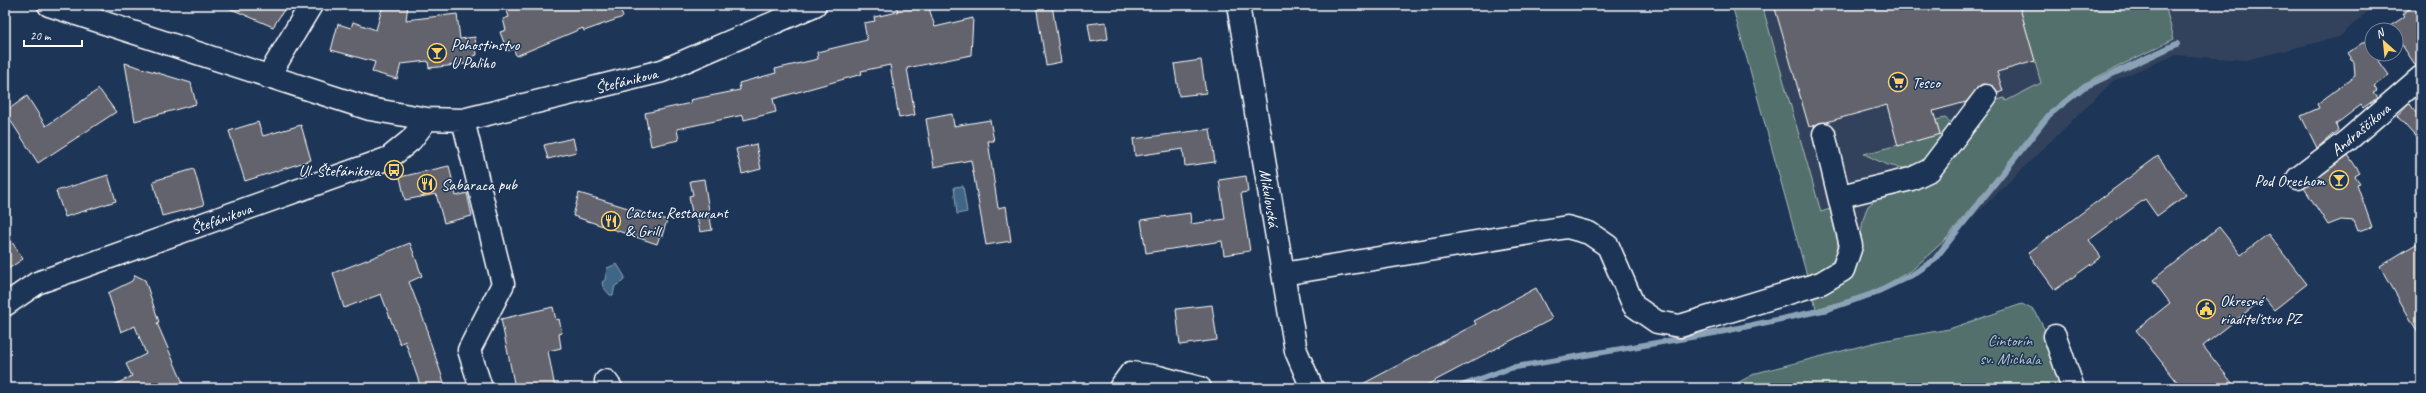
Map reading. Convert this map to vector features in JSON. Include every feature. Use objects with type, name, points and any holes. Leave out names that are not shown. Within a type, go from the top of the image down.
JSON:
[{"type":"street","name":"Štefánikova","points":[[49,5],[370,109],[427,119],[463,120],[662,71],[815,5]]},
{"type":"street","points":[[268,77],[311,5]]},
{"type":"street","name":"Mikulovská","points":[[1238,5],[1296,351],[1312,388]]},
{"type":"street","name":"Andraščíkova","points":[[2298,178],[2348,140],[2421,77]]},
{"type":"street","points":[[1840,196],[1911,179],[1930,170],[1986,96]]},
{"type":"street","name":"Štefánikova","points":[[5,304],[37,283],[389,158],[411,140],[427,119]]},
{"type":"street","points":[[463,120],[503,284],[469,350],[481,388]]},
{"type":"street","points":[[1283,274],[1567,227],[1589,233],[1608,246],[1634,306],[1657,322],[1680,326],[1821,283],[1843,270],[1852,246],[1824,134]]},
{"type":"street","points":[[2055,336],[2073,388]]},
{"type":"street","points":[[1126,380],[1159,377],[1200,388]]},
{"type":"shaded area","points":[[1745,5],[2375,5],[2339,37],[2246,60],[2175,55],[2113,81],[1917,271],[1828,309]]},
{"type":"shaded area","points":[[963,186],[967,212],[957,214],[954,187]]},
{"type":"shaded area","points":[[617,264],[625,277],[622,282],[615,286],[613,295],[610,295],[603,287],[602,282],[605,280],[607,268]]},
{"type":"green space","points":[[1732,5],[1762,5],[1821,212],[1833,208],[1838,241],[1834,258],[1829,265],[1820,271],[1807,276]]},
{"type":"green space","points":[[2019,5],[2165,5],[2174,39],[2083,84],[2048,113],[1946,239],[1912,270],[1871,293],[1816,309],[1813,296],[1825,292],[1843,282],[1854,269],[1860,249],[1863,221],[1868,206],[1995,101],[2004,98],[2006,101],[2041,83]]},
{"type":"green space","points":[[1945,118],[1953,124],[1937,155],[1908,169],[1887,165],[1864,154],[1940,134],[1936,120]]},
{"type":"green space","name":"Cintorín sv. Michala","points":[[2022,304],[2035,311],[2052,344],[2063,382],[2047,388],[1728,388],[1756,373],[1881,341],[1949,329]]},
{"type":"building","points":[[222,5],[287,5],[273,27]]},
{"type":"building","points":[[383,5],[408,5],[406,20],[457,14],[460,39],[475,37],[477,55],[473,56],[474,63],[429,68],[428,61],[401,64],[397,79],[372,72],[375,62],[331,50],[338,24],[351,28],[353,22],[376,30]]},
{"type":"building","points":[[505,5],[618,5],[623,17],[584,31],[583,28],[516,56],[514,49],[507,51],[500,32],[506,30],[503,19],[509,17]]},
{"type":"building","points":[[896,5],[928,5],[935,27],[973,18],[971,55],[907,68],[915,115],[899,118],[890,65],[861,71],[862,74],[773,99],[776,112],[744,120],[743,115],[677,129],[679,140],[651,146],[645,113],[691,103],[690,100],[740,90],[739,83],[776,73],[775,69],[818,59],[817,52],[867,40],[864,23],[875,21],[874,17],[898,12]]},
{"type":"building","points":[[1036,5],[1052,5],[1061,62],[1046,65]]},
{"type":"building","name":"Tesco","points":[[1774,5],[2019,5],[2035,61],[1997,72],[2003,91],[1998,93],[1993,86],[1982,84],[1966,102],[1933,111],[1940,134],[1898,146],[1887,105],[1809,127]]},
{"type":"building","points":[[2415,5],[2421,5],[2421,65],[2416,66],[2404,48],[2404,22],[2396,22],[2404,17],[2402,14]]},
{"type":"building","points":[[1106,22],[1108,39],[1091,42],[1088,24]]},
{"type":"building","points":[[2364,42],[2364,62],[2380,62],[2389,75],[2374,86],[2377,91],[2373,93],[2377,98],[2363,108],[2361,105],[2336,124],[2338,130],[2317,148],[2301,116],[2319,108],[2317,104],[2355,76],[2354,62],[2348,53]]},
{"type":"building","points":[[1201,60],[1206,93],[1179,96],[1174,64]]},
{"type":"building","points":[[125,63],[191,83],[196,104],[135,121]]},
{"type":"building","points":[[99,89],[116,112],[38,163],[5,112],[27,96],[46,126]]},
{"type":"building","points":[[2410,104],[2421,120],[2421,143],[2397,116]]},
{"type":"building","points":[[952,114],[954,126],[990,120],[994,141],[988,141],[998,208],[1006,206],[1011,241],[986,245],[971,160],[934,167],[926,119]]},
{"type":"building","points":[[258,122],[263,136],[301,125],[311,160],[245,181],[229,131]]},
{"type":"building","points":[[1210,129],[1215,162],[1185,166],[1183,149],[1135,156],[1133,139]]},
{"type":"building","points":[[573,138],[576,152],[548,159],[544,145]]},
{"type":"building","points":[[756,144],[761,169],[742,174],[736,149]]},
{"type":"building","points":[[2348,155],[2360,173],[2355,176],[2360,183],[2357,184],[2372,227],[2358,231],[2354,221],[2341,220],[2328,225],[2304,188]]},
{"type":"building","points":[[2158,156],[2186,195],[2157,216],[2145,199],[2089,240],[2101,257],[2055,290],[2028,253]]},
{"type":"building","points":[[449,166],[456,196],[467,193],[472,216],[444,223],[436,194],[405,200],[400,177]]},
{"type":"building","points":[[194,169],[204,205],[162,216],[153,181]]},
{"type":"building","points":[[108,175],[116,201],[65,217],[56,191]]},
{"type":"building","points":[[1246,176],[1248,192],[1241,193],[1250,251],[1224,255],[1222,241],[1146,253],[1141,220],[1190,213],[1191,224],[1225,219],[1219,180]]},
{"type":"building","points":[[704,179],[712,230],[700,232],[696,212],[692,213],[689,196],[693,195],[690,181]]},
{"type":"building","points":[[579,193],[667,220],[662,236],[660,235],[657,244],[573,216]]},
{"type":"building","name":"Okresné riaditeľstvo PZ","points":[[2219,227],[2241,255],[2268,234],[2307,284],[2274,310],[2264,298],[2203,346],[2236,388],[2182,388],[2136,330],[2170,303],[2153,280]]},
{"type":"building","points":[[5,231],[23,259],[5,271]]},
{"type":"building","points":[[2421,241],[2421,338],[2380,266]]},
{"type":"building","points":[[410,243],[422,276],[409,282],[428,331],[427,332],[446,388],[421,388],[405,341],[400,344],[381,294],[344,308],[333,273]]},
{"type":"building","points":[[135,275],[145,280],[159,322],[157,323],[185,388],[108,388],[132,376],[126,364],[146,354],[135,326],[121,332],[108,293],[132,281]]},
{"type":"building","points":[[1536,288],[1552,319],[1421,388],[1355,388],[1476,324],[1474,321]]},
{"type":"building","points":[[1212,305],[1217,340],[1180,345],[1176,309]]},
{"type":"building","points":[[553,307],[556,320],[559,319],[562,333],[559,334],[561,348],[548,351],[555,388],[515,388],[501,319]]},
{"type":"waterway","points":[[1456,388],[1510,368],[1720,332],[1828,309],[1872,294],[1912,275],[1934,260],[2049,115],[2084,87],[2177,44]]},
{"type":"place","name":"Pohostinstvo U Paliho","points":[[437,53]]},
{"type":"place","name":"Tesco","points":[[1898,82]]},
{"type":"place","name":"Ul. Štefánikova","points":[[394,170]]},
{"type":"place","name":"Pod Orechom","points":[[2339,180]]},
{"type":"place","name":"Sabaraca pub","points":[[427,184]]},
{"type":"place","name":"Cactus Restaurant & Grill","points":[[611,221]]},
{"type":"place","name":"Okresné riaditeľstvo PZ","points":[[2206,309]]}]
